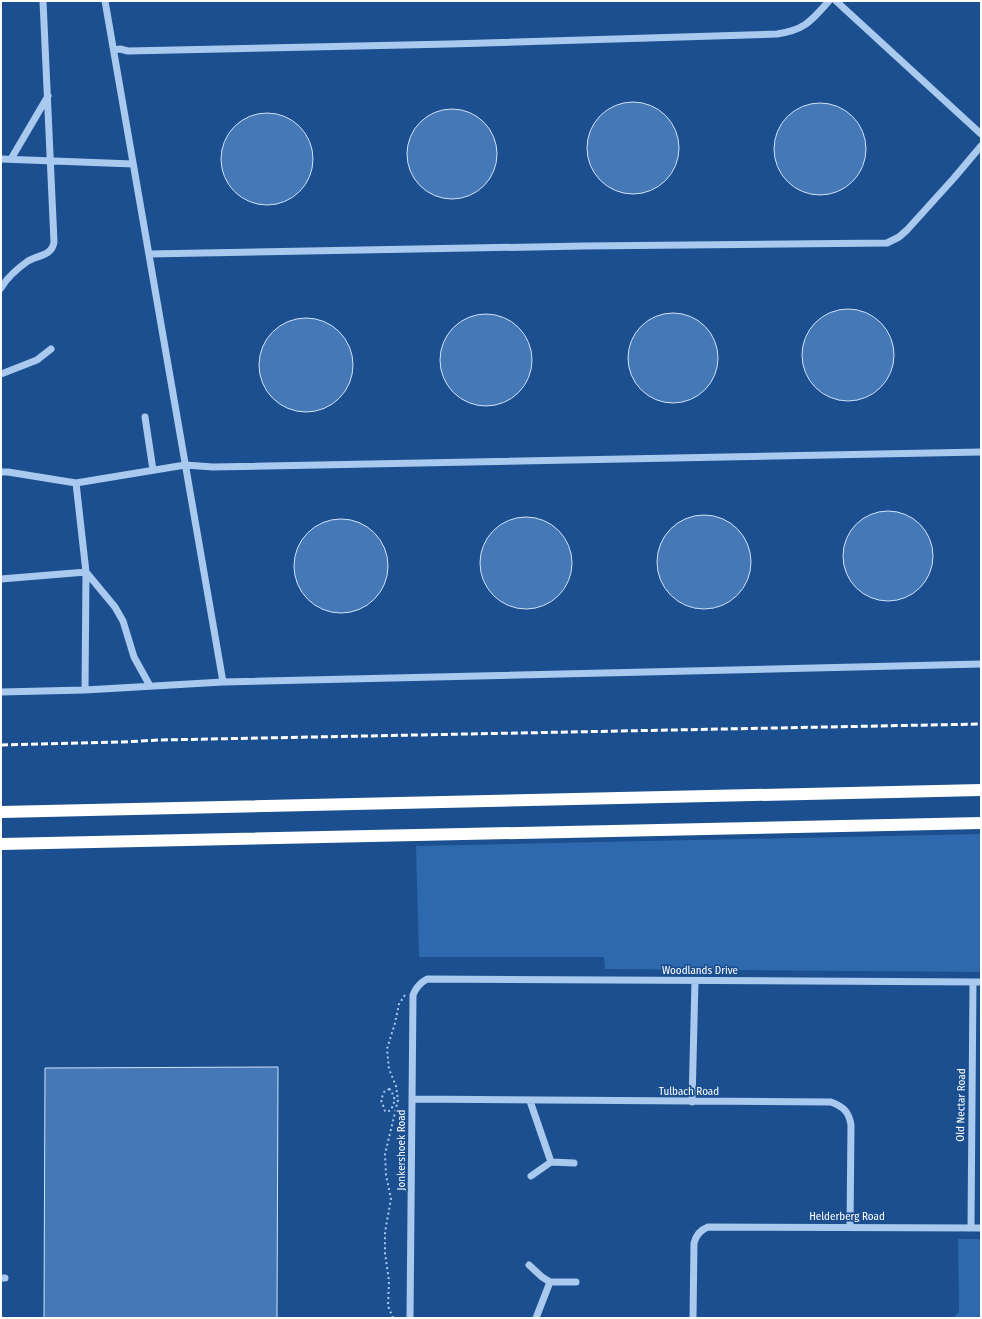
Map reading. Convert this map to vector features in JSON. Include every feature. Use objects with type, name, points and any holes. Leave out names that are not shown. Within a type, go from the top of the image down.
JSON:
[{"type":"highway","points":[[1,812],[981,790]]},
{"type":"highway","points":[[1,844],[981,823]]},
{"type":"street","points":[[1,288],[23,265],[30,260],[49,252],[54,247],[43,1]]},
{"type":"street","points":[[105,1],[184,465],[223,682]]},
{"type":"street","points":[[114,50],[120,49],[128,51],[435,44],[777,34],[792,32],[800,29],[815,17],[829,1]]},
{"type":"street","points":[[836,1],[981,134]]},
{"type":"street","points":[[11,160],[48,96]]},
{"type":"street","points":[[149,254],[887,242],[900,237],[907,230],[981,146]]},
{"type":"street","points":[[1,159],[133,164]]},
{"type":"street","points":[[1,374],[37,360],[51,349]]},
{"type":"street","points":[[144,417],[153,470]]},
{"type":"street","points":[[1,472],[76,483],[184,465],[213,467],[981,452]]},
{"type":"street","points":[[76,483],[86,572],[85,690]]},
{"type":"street","points":[[86,572],[115,607],[123,621],[134,657],[150,686]]},
{"type":"street","points":[[1,579],[86,572]]},
{"type":"street","points":[[1,692],[85,690],[223,682],[981,664]]},
{"type":"street","name":"Woodlands Drive","points":[[420,983],[427,979],[436,978],[981,982]]},
{"type":"street","points":[[692,1102],[695,981]]},
{"type":"street","name":"Old Nectar Road","points":[[970,1228],[973,982]]},
{"type":"street","name":"Jonkershoek Road","points":[[410,1318],[413,995],[420,983]]},
{"type":"street","name":"Tulbach Road","points":[[412,1099],[831,1102],[842,1107],[849,1116],[851,1125],[850,1227]]},
{"type":"street","points":[[530,1101],[551,1162]]},
{"type":"street","points":[[531,1176],[551,1162],[574,1163]]},
{"type":"street","name":"Helderberg Road","points":[[693,1318],[694,1243],[700,1231],[704,1228],[981,1228]]},
{"type":"street","points":[[529,1265],[542,1278],[550,1282],[576,1282]]},
{"type":"street","points":[[536,1318],[550,1282]]},
{"type":"path","points":[[393,1318],[388,1306],[389,1281],[384,1245],[391,1199],[386,1175],[385,1154],[398,1100],[396,1086],[389,1069],[387,1050],[399,1004],[403,996],[406,994]]},
{"type":"path","points":[[388,1089],[391,1090],[395,1100],[391,1110],[387,1112],[381,1100],[384,1092],[388,1089]]},
{"type":"shaded area","points":[[981,834],[981,972],[605,969],[604,957],[419,957],[416,846]]},
{"type":"shaded area","points":[[958,1239],[981,1239],[981,1318],[954,1318],[959,1311]]},
{"type":"building","points":[[633,102],[651,106],[665,116],[675,130],[679,148],[675,166],[665,180],[651,190],[633,194],[615,190],[601,180],[591,166],[587,148],[591,130],[601,116],[615,106]]},
{"type":"building","points":[[820,103],[838,107],[852,117],[862,131],[866,149],[862,167],[852,181],[838,191],[820,195],[802,191],[788,181],[778,167],[774,149],[778,131],[788,117],[802,107]]},
{"type":"building","points":[[452,109],[469,112],[484,122],[494,137],[497,154],[494,171],[484,186],[469,196],[452,199],[435,196],[420,186],[410,171],[407,154],[410,137],[420,122],[435,112]]},
{"type":"building","points":[[258,113],[276,113],[293,120],[306,133],[313,150],[313,168],[306,185],[293,198],[276,205],[258,205],[241,198],[228,185],[221,168],[221,150],[228,133],[241,120]]},
{"type":"building","points":[[839,309],[857,309],[874,316],[887,329],[894,346],[894,364],[887,381],[874,394],[857,401],[839,401],[822,394],[809,381],[802,364],[802,346],[809,329],[822,316]]},
{"type":"building","points":[[673,313],[690,317],[705,326],[714,341],[718,358],[714,375],[705,390],[690,399],[673,403],[656,399],[641,390],[632,375],[628,358],[632,341],[641,326],[656,317]]},
{"type":"building","points":[[486,314],[504,318],[519,327],[528,342],[532,360],[528,378],[519,393],[504,402],[486,406],[468,402],[453,393],[444,378],[440,360],[444,342],[453,327],[468,318]]},
{"type":"building","points":[[306,318],[324,322],[339,332],[349,347],[353,365],[349,383],[339,398],[324,408],[306,412],[288,408],[273,398],[263,383],[259,365],[263,347],[273,332],[288,322]]},
{"type":"building","points":[[888,511],[905,515],[920,524],[929,539],[933,556],[929,573],[920,588],[905,597],[888,601],[871,597],[856,588],[847,573],[843,556],[847,539],[856,524],[871,515]]},
{"type":"building","points":[[704,515],[722,519],[737,529],[747,544],[751,562],[747,580],[737,595],[722,605],[704,609],[686,605],[671,595],[661,580],[657,562],[661,544],[671,529],[686,519]]},
{"type":"building","points":[[526,517],[544,521],[558,531],[568,545],[572,563],[568,581],[558,595],[544,605],[526,609],[508,605],[494,595],[484,581],[480,563],[484,545],[494,531],[508,521]]},
{"type":"building","points":[[341,519],[359,522],[375,532],[385,548],[388,566],[385,584],[375,600],[359,610],[341,613],[323,610],[307,600],[297,584],[294,566],[297,548],[307,532],[323,522]]},
{"type":"building","points":[[278,1067],[277,1318],[44,1318],[45,1068]]},
{"type":"railway","points":[[1,745],[159,740],[981,724]]}]
